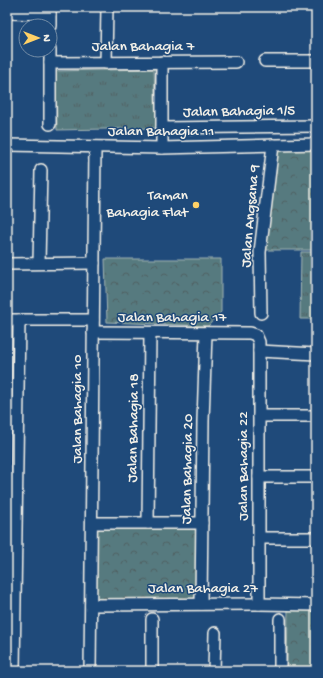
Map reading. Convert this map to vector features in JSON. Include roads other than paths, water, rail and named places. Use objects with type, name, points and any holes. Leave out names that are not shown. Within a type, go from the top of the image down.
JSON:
[{"type":"street","points":[[106,63],[107,7]]},
{"type":"street","points":[[7,13],[50,11]]},
{"type":"street","points":[[50,58],[50,124]]},
{"type":"street","points":[[265,61],[316,61]]},
{"type":"street","points":[[162,62],[162,148]]},
{"type":"street","name":"Jalan Bahagia 7","points":[[50,63],[236,62]]},
{"type":"street","name":"Jalan Bahagia 1/5","points":[[162,128],[316,126]]},
{"type":"street","name":"Jalan Bahagia 11","points":[[7,146],[162,148],[316,144]]},
{"type":"street","name":"Jalan Angsana 9","points":[[261,313],[260,252],[273,145]]},
{"type":"street","name":"Jalan Bahagia 10","points":[[90,671],[95,148]]},
{"type":"street","points":[[39,263],[41,170]]},
{"type":"street","points":[[7,264],[94,263]]},
{"type":"street","points":[[7,320],[93,320]]},
{"type":"street","points":[[14,671],[18,320]]},
{"type":"street","name":"Jalan Bahagia 17","points":[[93,332],[250,333]]},
{"type":"street","name":"Jalan Bahagia 18","points":[[148,523],[150,332]]},
{"type":"street","name":"Jalan Bahagia 20","points":[[201,604],[206,333]]},
{"type":"street","name":"Jalan Bahagia 22","points":[[250,333],[256,335],[259,342],[259,604]]},
{"type":"street","points":[[259,351],[316,354]]},
{"type":"street","points":[[259,416],[316,416]]},
{"type":"street","points":[[259,477],[316,477]]},
{"type":"street","points":[[92,523],[202,523]]},
{"type":"street","points":[[259,538],[316,538]]},
{"type":"street","name":"Jalan Bahagia 27","points":[[91,605],[316,605]]},
{"type":"street","points":[[152,619],[152,671]]},
{"type":"street","points":[[280,619],[280,671]]},
{"type":"street","points":[[214,671],[215,633]]},
{"type":"place","name":"Taman Bahagia Flat","points":[[196,205]]}]
